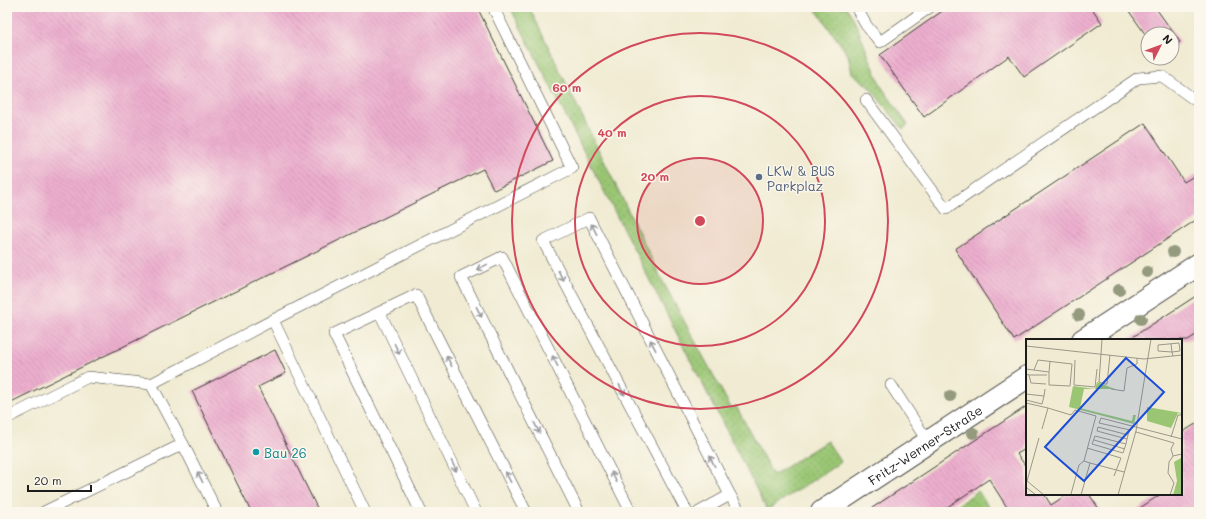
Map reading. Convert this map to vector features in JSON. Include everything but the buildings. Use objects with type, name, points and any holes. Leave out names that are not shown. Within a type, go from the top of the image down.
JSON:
[{"type":"street","points":[[1085,339],[1199,264]]},
{"type":"street","name":"Fritz-Werner-Straße","points":[[822,512],[1026,378]]},
{"type":"lane","points":[[7,418],[88,376],[151,384],[273,320],[572,168],[493,7]]},
{"type":"lane","points":[[856,7],[866,25],[880,42],[930,7]]},
{"type":"lane","points":[[866,100],[946,209],[1138,78],[1162,76],[1199,103]]},
{"type":"lane","points":[[687,512],[542,241],[589,218],[740,512]]},
{"type":"lane","points":[[579,512],[461,277],[502,257],[632,512]]},
{"type":"lane","points":[[421,512],[334,334],[380,314],[416,295],[526,512]]},
{"type":"lane","points":[[380,314],[476,512]]},
{"type":"lane","points":[[273,320],[365,512]]},
{"type":"lane","points":[[151,384],[217,512]]},
{"type":"lane","points":[[890,385],[928,442]]},
{"type":"lane","points":[[44,512],[183,444]]},
{"type":"lane","points":[[699,512],[730,495]]},
{"type":"green space","points":[[510,7],[529,7],[661,278],[731,408],[736,406],[773,475],[827,441],[841,462],[767,510]]},
{"type":"green space","points":[[814,7],[846,7],[853,17],[881,86],[908,125],[903,129],[868,86],[852,73],[848,55]]},
{"type":"green space","points":[[978,491],[992,512],[948,512]]},
{"type":"place","name":"LKW & BUS Parkplaz","points":[[759,177]]},
{"type":"place","name":"Bau 26","points":[[256,452]]}]
